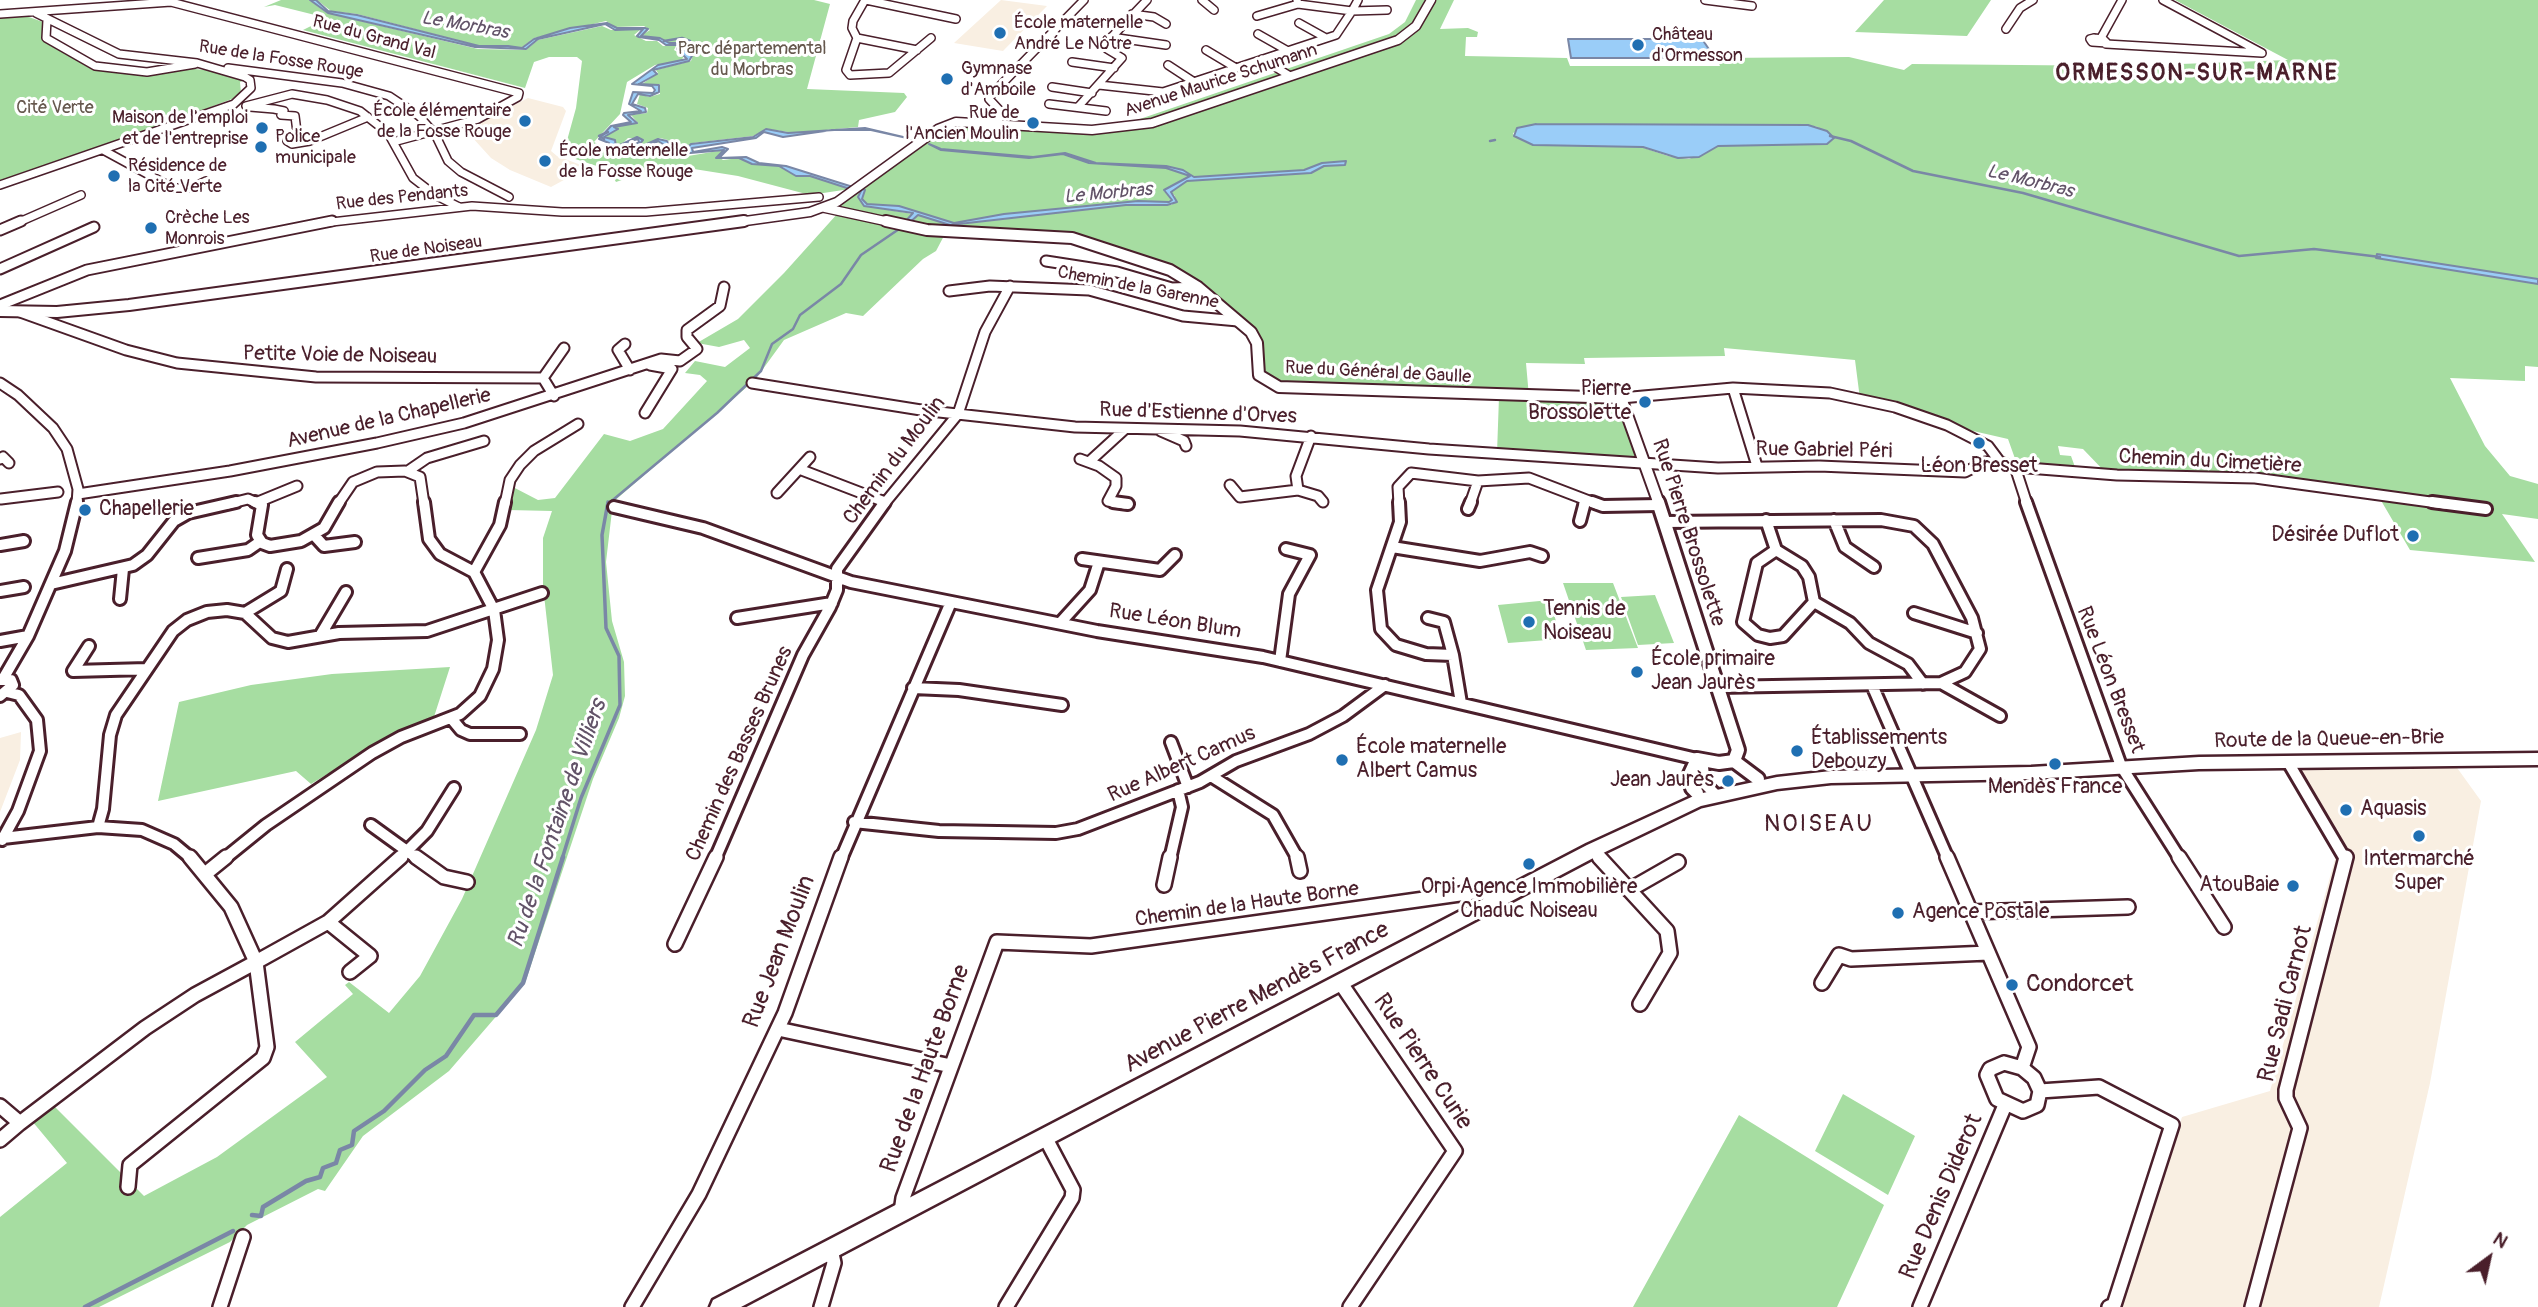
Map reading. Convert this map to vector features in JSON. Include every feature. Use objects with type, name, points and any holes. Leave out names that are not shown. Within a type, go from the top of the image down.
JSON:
[{"type":"main road","name":"Route de la Queue-en-Brie","points":[[1912,776],[2121,766],[2538,759]]},
{"type":"main road","points":[[1708,794],[1758,779],[1818,774],[1831,777]]},
{"type":"main road","points":[[1708,794],[1831,777],[1912,776]]},
{"type":"main road","name":"Avenue Pierre Mendès France","points":[[720,1307],[1593,850],[1708,794]]},
{"type":"street","points":[[931,38],[889,73],[850,75],[846,70],[857,38],[852,28],[853,21],[866,0],[956,19]]},
{"type":"street","points":[[996,122],[1003,114],[989,99],[991,95],[1084,0]]},
{"type":"street","points":[[1078,107],[1122,58],[1104,47],[1147,0]]},
{"type":"street","points":[[1202,0],[1214,10]]},
{"type":"street","points":[[1098,85],[1150,93],[1194,82],[1341,32],[1358,0]]},
{"type":"street","name":"Avenue Maurice Schumann","points":[[865,182],[947,125],[963,121],[1092,130],[1131,128],[1405,36],[1421,20],[1431,0]]},
{"type":"street","points":[[1705,0],[1752,6]]},
{"type":"street","points":[[2006,29],[2021,7],[2033,0]]},
{"type":"street","points":[[2122,0],[2103,41],[2262,53],[2163,0]]},
{"type":"street","name":"Rue du Grand Val","points":[[0,14],[36,13],[119,2],[163,1],[519,93],[518,97],[478,119],[393,142]]},
{"type":"street","points":[[1257,16],[1297,2],[1352,11],[1387,10]]},
{"type":"street","name":"Rue de la Fosse Rouge","points":[[36,13],[119,54],[197,63],[222,69],[237,67],[374,91],[408,106],[433,131],[439,149],[461,172],[509,197],[491,206]]},
{"type":"street","points":[[1132,14],[1154,17],[1166,24]]},
{"type":"street","points":[[47,20],[46,38],[99,67],[147,72],[197,63]]},
{"type":"street","points":[[1299,23],[1326,38]]},
{"type":"street","points":[[1258,34],[1288,51]]},
{"type":"street","points":[[1111,37],[1166,45]]},
{"type":"street","points":[[857,38],[917,50]]},
{"type":"street","points":[[1206,50],[1236,68]]},
{"type":"street","points":[[1262,59],[1290,76]]},
{"type":"street","points":[[1072,62],[1114,68]]},
{"type":"street","points":[[1168,65],[1194,82]]},
{"type":"street","points":[[0,185],[234,103],[251,88],[250,80],[222,69]]},
{"type":"street","points":[[1052,87],[1092,93]]},
{"type":"street","points":[[246,106],[292,94],[327,100],[368,117],[393,142],[413,178],[439,197],[460,207]]},
{"type":"street","points":[[234,103],[274,108],[284,111],[281,115],[295,116],[297,132],[287,141],[292,148],[368,117]]},
{"type":"street","points":[[1049,104],[1106,111]]},
{"type":"street","points":[[103,150],[173,188],[191,188],[206,181]]},
{"type":"street","name":"Rue de Noiseau","points":[[0,311],[129,305],[753,221],[825,208],[865,182]]},
{"type":"street","points":[[0,230],[81,195]]},
{"type":"street","points":[[421,211],[439,197]]},
{"type":"street","name":"Rue des Pendants","points":[[0,305],[62,278],[109,264],[347,218],[491,206],[562,212],[646,212],[819,197]]},
{"type":"street","name":"Rue du Général de Gaulle","points":[[825,208],[927,230],[1083,240],[1170,270],[1198,287],[1251,332],[1257,343],[1259,375],[1279,387],[1621,398]]},
{"type":"street","points":[[0,269],[94,227]]},
{"type":"street","points":[[1046,261],[1117,272],[1172,288],[1198,287]]},
{"type":"street","name":"Chemin de la Garenne","points":[[949,290],[1010,286],[1089,290],[1152,310],[1238,321]]},
{"type":"street","name":"Chemin du Moulin","points":[[838,578],[837,569],[885,502],[958,414],[985,332],[1010,286]]},
{"type":"street","name":"Avenue de la Chapellerie","points":[[78,494],[319,455],[464,423],[554,396],[661,359],[680,361],[697,349],[687,330],[720,306],[724,287]]},
{"type":"street","name":"Petite Voie de Noiseau","points":[[20,312],[125,350],[177,363],[229,371],[316,377],[543,378]]},
{"type":"street","points":[[625,344],[618,350],[630,370]]},
{"type":"street","points":[[554,396],[543,378],[564,348]]},
{"type":"street","points":[[645,414],[672,369],[680,361]]},
{"type":"street","points":[[648,365],[672,369]]},
{"type":"street","points":[[0,383],[18,395],[53,428],[67,449],[77,479],[78,494],[72,530],[28,636],[2,680],[12,682],[3,694]]},
{"type":"street","name":"Rue d'Estienne d'Orves","points":[[752,383],[958,414],[1075,427],[1311,436],[1429,449],[1645,461]]},
{"type":"street","points":[[1621,398],[1733,388],[1796,390],[1860,398],[1922,415],[1960,431],[1996,453],[2000,462]]},
{"type":"street","points":[[1733,388],[1757,466]]},
{"type":"street","name":"Rue Pierre Brossolette","points":[[1621,398],[1645,461],[1738,750],[1734,761]]},
{"type":"street","points":[[474,572],[500,525],[510,480],[520,465],[534,451],[578,424]]},
{"type":"street","points":[[1125,429],[1085,460],[1116,478],[1116,486],[1108,501],[1128,504]]},
{"type":"street","points":[[1159,429],[1184,442],[1186,446]]},
{"type":"street","points":[[1298,490],[1296,476],[1311,436]]},
{"type":"street","points":[[408,471],[427,458],[484,441]]},
{"type":"street","points":[[777,493],[810,457]]},
{"type":"street","name":"Rue Gabriel Péri","points":[[1645,461],[1718,468],[1757,466],[1965,472],[1984,462],[2000,462]]},
{"type":"street","name":"Chemin du Cimetière","points":[[2000,462],[2015,467],[2116,475],[2255,478],[2486,509]]},
{"type":"street","name":"Rue Léon Bresset","points":[[2015,467],[2045,560],[2121,766],[2224,927]]},
{"type":"street","points":[[799,468],[885,502]]},
{"type":"street","points":[[51,584],[123,569],[148,555],[174,521],[188,513],[248,499],[262,505],[257,535],[261,541],[270,546],[301,541],[324,528],[353,482],[377,472],[408,471],[420,477],[423,483],[425,525],[429,539],[440,554],[474,572],[494,610],[498,640],[493,669],[480,696],[451,718],[401,737],[372,753],[266,825],[205,874]]},
{"type":"street","points":[[1453,656],[1426,654],[1396,645],[1381,629],[1377,590],[1400,522],[1398,487],[1411,473],[1478,481],[1529,478],[1603,506],[1659,505]]},
{"type":"street","points":[[1468,509],[1478,481]]},
{"type":"street","points":[[258,502],[297,485]]},
{"type":"street","points":[[1230,485],[1240,497],[1298,490],[1318,496],[1323,502]]},
{"type":"street","points":[[0,500],[58,492]]},
{"type":"street","points":[[1580,521],[1586,501]]},
{"type":"street","name":"Rue Léon Blum","points":[[614,507],[703,528],[838,578],[1097,631],[1280,661],[1698,759],[1718,763],[1734,761]]},
{"type":"street","points":[[1766,520],[1776,550],[1802,566],[1812,586],[1814,602],[1783,636],[1770,638],[1758,635],[1744,622],[1753,589],[1756,563],[1776,550]]},
{"type":"street","points":[[1834,520],[1845,547],[1874,567]]},
{"type":"street","points":[[1664,522],[1898,521],[1926,534],[1972,618],[1980,649],[1975,661],[1954,679],[1941,683],[1717,687]]},
{"type":"street","points":[[314,535],[324,546],[355,542]]},
{"type":"street","points":[[0,545],[24,541]]},
{"type":"street","points":[[198,558],[248,550],[261,541]]},
{"type":"street","points":[[1392,547],[1452,559],[1480,561],[1530,552],[1542,556]]},
{"type":"street","points":[[1280,661],[1284,649],[1283,625],[1289,594],[1310,555],[1286,548]]},
{"type":"street","points":[[1082,559],[1160,570],[1175,555]]},
{"type":"street","points":[[1061,622],[1090,590],[1099,562]]},
{"type":"street","points":[[120,599],[123,569]]},
{"type":"street","points":[[244,613],[281,591],[287,569]]},
{"type":"street","name":"Chemin des Basses Brunes","points":[[675,944],[705,882],[803,655],[832,603],[838,578]]},
{"type":"street","points":[[0,592],[24,587]]},
{"type":"street","points":[[320,636],[346,592]]},
{"type":"street","points":[[98,827],[103,809],[110,735],[116,715],[173,631],[187,620],[206,612],[227,610],[244,613],[278,642],[339,633],[427,631],[542,593]]},
{"type":"street","name":"Rue Jean Moulin","points":[[632,1307],[699,1195],[778,1029],[854,822],[951,602]]},
{"type":"street","points":[[1814,602],[1850,624],[1869,643],[1908,664],[1923,684]]},
{"type":"street","points":[[737,618],[832,603]]},
{"type":"street","points":[[1914,613],[1977,634]]},
{"type":"street","points":[[1428,618],[1444,622],[1461,703]]},
{"type":"street","points":[[0,641],[28,636]]},
{"type":"street","points":[[89,646],[73,671],[78,673],[148,669]]},
{"type":"street","points":[[1941,683],[2000,716]]},
{"type":"street","name":"Rue Albert Camus","points":[[854,822],[939,831],[1056,833],[1107,819],[1211,776],[1261,750],[1309,734],[1343,716],[1385,685]]},
{"type":"street","points":[[1872,685],[2029,1047],[2022,1068]]},
{"type":"street","points":[[913,688],[959,690],[1062,705]]},
{"type":"street","points":[[2,841],[18,811],[40,751],[37,720],[19,695],[3,694]]},
{"type":"street","points":[[451,718],[461,730],[470,734],[520,734]]},
{"type":"street","points":[[1164,885],[1182,807],[1183,788],[1171,741]]},
{"type":"street","points":[[1698,759],[1690,774],[1692,788],[1708,794]]},
{"type":"street","points":[[1734,761],[1758,779]]},
{"type":"street","name":"Rue Sadi Carnot","points":[[2252,1307],[2300,1128],[2286,1098],[2286,1090],[2346,856],[2288,762]]},
{"type":"street","points":[[1211,776],[1273,815],[1298,858],[1300,871]]},
{"type":"street","points":[[0,1140],[145,1028],[195,995],[328,922],[408,852],[454,788]]},
{"type":"street","points":[[371,825],[444,877],[467,882]]},
{"type":"street","points":[[2,841],[98,827],[142,830],[174,844],[205,874],[231,907],[256,962],[267,1047],[263,1058],[130,1165],[128,1187]]},
{"type":"street","points":[[1593,850],[1667,931],[1670,953],[1640,1004]]},
{"type":"street","points":[[1629,890],[1678,862]]},
{"type":"street","name":"Chemin de la Haute Borne","points":[[997,942],[1091,946],[1481,891],[1501,898]]},
{"type":"street","points":[[1970,912],[2128,907]]},
{"type":"street","points":[[328,922],[370,956],[350,972]]},
{"type":"street","name":"Rue de la Haute Borne","points":[[901,1212],[903,1198],[997,942]]},
{"type":"street","points":[[1822,983],[1839,955],[1852,959],[1988,953]]},
{"type":"street","name":"Rue Pierre Curie","points":[[1340,982],[1455,1151],[1350,1307]]},
{"type":"street","points":[[778,1029],[951,1066]]},
{"type":"street","points":[[2004,1063],[2022,1068],[2034,1078],[2040,1091],[2037,1105],[2031,1109],[2023,1111],[2005,1105],[1991,1091],[1988,1083],[1990,1069],[2004,1063]]},
{"type":"street","points":[[2040,1091],[2098,1087],[2172,1125],[2114,1305],[2109,1307]]},
{"type":"street","name":"Rue Denis Diderot","points":[[1920,1307],[2005,1105]]},
{"type":"street","points":[[0,1106],[20,1122]]},
{"type":"street","points":[[1006,1307],[1072,1198],[1073,1190],[1045,1137]]},
{"type":"street","points":[[220,1307],[243,1237]]},
{"type":"street","points":[[821,1307],[830,1285],[834,1263],[831,1249]]},
{"type":"shaded area","points":[[1001,0],[1047,6],[1003,51],[954,43]]},
{"type":"shaded area","points":[[528,98],[563,107],[566,111],[551,151],[581,165],[568,172],[573,175],[551,187],[510,170],[491,158],[471,136],[469,129]]},
{"type":"shaded area","points":[[21,732],[20,760],[0,812],[0,738]]},
{"type":"shaded area","points":[[2274,756],[2450,758],[2481,801],[2430,1083],[2379,1307],[2121,1307],[2182,1117],[2270,1091],[2337,852]]},
{"type":"green space","points":[[281,0],[309,0],[327,13],[478,49],[526,50],[538,40],[602,26],[611,30],[640,30],[634,35],[646,41],[657,41],[663,46],[676,46],[674,50],[684,56],[681,61],[655,65],[627,82],[620,114],[594,142],[615,153],[629,148],[644,151],[658,142],[671,153],[688,156],[726,150],[717,156],[723,160],[739,158],[752,164],[779,166],[850,189],[810,195],[738,176],[694,169],[656,168],[616,182],[609,170],[563,155],[576,108],[582,61],[577,57],[549,57],[534,62],[525,88],[303,30],[327,18],[275,5],[264,7]]},
{"type":"green space","name":"Parc départemental du Morbras","points":[[317,0],[814,0],[830,4],[807,89],[904,93],[907,97],[895,112],[859,120],[858,127],[795,133],[767,129],[753,136],[693,143],[683,151],[675,150],[668,140],[660,138],[642,147],[639,145],[644,139],[628,138],[620,146],[615,144],[615,140],[604,137],[618,129],[614,127],[638,123],[631,115],[647,113],[648,108],[637,104],[640,94],[649,97],[660,94],[660,84],[642,84],[658,73],[656,70],[691,61],[693,55],[684,48],[690,43],[671,43],[642,35],[650,30],[644,26],[615,27],[606,21],[534,38],[521,48],[480,46],[357,14],[331,11]]},
{"type":"green space","points":[[1416,0],[1454,0],[1440,29],[1468,28],[1478,32],[1477,37],[1466,37],[1465,56],[1567,58],[1570,66],[1720,66],[1717,58],[1849,57],[1904,70],[1912,64],[2127,66],[2288,60],[2175,0],[2538,0],[2538,367],[2525,366],[2525,381],[2450,378],[2485,446],[2510,476],[2538,484],[2538,519],[2502,514],[2535,562],[2410,550],[2376,492],[2255,478],[2107,474],[2083,449],[2058,446],[2060,455],[2071,456],[2075,467],[2018,467],[2008,439],[1947,425],[1860,399],[1855,360],[1724,348],[1725,356],[1584,358],[1585,364],[1526,363],[1529,397],[1621,398],[1645,461],[1497,453],[1499,397],[1300,389],[1265,381],[1251,332],[1182,276],[1095,244],[946,232],[936,251],[923,259],[863,316],[846,313],[784,340],[755,380],[613,502],[606,562],[612,621],[624,662],[625,696],[619,718],[593,779],[525,983],[449,1071],[363,1136],[325,1191],[318,1189],[247,1225],[230,1242],[99,1307],[0,1307],[0,1217],[67,1163],[32,1121],[53,1105],[144,1196],[217,1157],[327,1077],[295,1042],[353,994],[345,985],[349,982],[389,1013],[420,976],[462,899],[536,730],[553,675],[543,586],[543,538],[552,511],[508,510],[511,486],[538,500],[555,498],[604,434],[630,441],[663,429],[707,381],[700,375],[685,373],[695,361],[725,367],[750,348],[744,340],[719,347],[697,343],[738,319],[784,273],[838,213],[825,208],[947,125],[1087,126],[1134,121],[1389,34],[1405,22]],"holes":[[[1536,124],[1808,125],[1818,127],[1827,144],[1718,146],[1689,159],[1668,156],[1638,146],[1533,145],[1514,136],[1513,133]],[[1318,165],[1345,165],[1324,166],[1315,171],[1187,181],[1171,192],[1175,196],[1172,205],[1126,205],[954,225],[917,215],[908,224],[904,222],[913,214],[864,206],[858,197],[865,190],[862,199],[868,205],[899,206],[954,223],[1004,214],[1138,201],[1169,202],[1172,200],[1164,191],[1191,177],[1184,172],[1194,177],[1304,170]]]},
{"type":"green space","points":[[1884,0],[1991,0],[1967,36],[1855,32]]},
{"type":"green space","name":"Cité Verte","points":[[0,16],[26,16],[43,22],[45,39],[100,71],[135,74],[185,68],[215,71],[245,80],[240,82],[241,93],[232,99],[71,159],[0,181]]},
{"type":"green space","points":[[1563,583],[1613,583],[1638,648],[1586,650]]},
{"type":"green space","points":[[1655,595],[1674,643],[1638,645],[1621,597]]},
{"type":"green space","name":"Tennis de Noiseau","points":[[1550,600],[1561,639],[1508,643],[1498,605]]},
{"type":"green space","points":[[450,667],[433,720],[382,741],[311,784],[296,771],[158,801],[179,702],[251,685],[332,674]]},
{"type":"green space","points":[[1843,1094],[1915,1136],[1888,1195],[1815,1151]]},
{"type":"green space","points":[[1739,1115],[1884,1205],[1837,1307],[1633,1307]]},
{"type":"water","points":[[310,0],[316,0],[328,11],[357,15],[479,46],[522,48],[534,39],[570,28],[607,23],[617,28],[645,28],[648,29],[641,36],[660,38],[669,43],[689,43],[683,49],[692,56],[689,61],[653,70],[657,74],[639,84],[659,85],[659,92],[650,96],[638,94],[632,104],[645,108],[646,112],[628,115],[637,123],[614,127],[618,129],[604,137],[615,140],[616,147],[637,137],[643,140],[638,146],[640,147],[658,139],[667,141],[673,150],[683,152],[691,144],[753,137],[766,129],[788,133],[830,130],[783,137],[764,132],[756,138],[692,148],[693,152],[722,147],[728,149],[719,158],[716,158],[724,150],[679,154],[658,141],[641,150],[632,146],[639,142],[638,139],[631,141],[623,149],[613,150],[609,143],[599,139],[611,126],[631,122],[624,113],[641,111],[629,104],[633,92],[653,93],[655,90],[652,86],[632,84],[658,65],[687,59],[677,49],[679,45],[666,45],[659,40],[637,36],[643,29],[615,30],[605,24],[538,39],[526,49],[475,47],[328,13]]},
{"type":"water","points":[[1568,39],[1702,39],[1715,58],[1571,58]]},
{"type":"water","points":[[1536,124],[1808,125],[1827,131],[1834,138],[1827,144],[1718,146],[1699,157],[1678,158],[1643,147],[1533,145],[1514,136],[1517,128]]},
{"type":"water","points":[[865,128],[916,140],[871,130],[834,130]]},
{"type":"water","points":[[929,144],[941,149],[1033,157],[1065,153],[1096,163],[1166,166],[1183,170],[1194,177],[1304,170],[1322,163],[1346,161],[1345,165],[1324,166],[1311,173],[1187,181],[1171,192],[1177,202],[1167,205],[1126,205],[950,225],[918,215],[908,224],[904,223],[913,213],[864,206],[858,197],[862,189],[865,190],[862,199],[867,204],[899,206],[954,223],[1004,214],[1138,201],[1169,202],[1172,200],[1164,190],[1190,176],[1166,168],[1089,163],[1063,154],[1029,158],[941,150]]},
{"type":"water","points":[[746,157],[759,163],[786,166],[853,187],[850,189],[810,176],[796,176],[779,166],[752,164],[739,158],[719,158]]},
{"type":"water","points":[[2377,254],[2538,279],[2538,284],[2376,258]]},
{"type":"waterway","name":"Le Morbras","points":[[664,41],[682,38],[690,41],[691,55]]},
{"type":"waterway","name":"Le Morbras","points":[[604,139],[599,136],[608,132]]},
{"type":"waterway","name":"Le Morbras","points":[[1830,136],[1851,141],[1913,171],[2023,193],[2239,256],[2314,249],[2380,257]]},
{"type":"waterway","name":"Le Morbras","points":[[1490,141],[1495,140]]},
{"type":"waterway","name":"Ru de la Fontaine de Villiers","points":[[608,504],[717,413],[761,371],[772,344],[793,329],[800,315],[841,284],[861,255],[902,227]]},
{"type":"waterway","name":"Ru de la Fontaine de Villiers","points":[[562,859],[581,798],[620,705],[619,656],[606,628],[602,535],[608,502]]},
{"type":"waterway","name":"Ru de la Fontaine de Villiers","points":[[252,1215],[261,1216],[263,1207],[306,1181],[320,1177],[323,1168],[336,1163],[340,1150],[352,1145],[354,1131],[384,1111],[425,1070],[446,1056],[474,1015],[496,1015],[523,983],[563,857]]},
{"type":"waterway","name":"Ru de la Fontaine de Villiers","points":[[85,1307],[233,1231]]},
{"type":"place","name":"École maternelle André Le Nôtre","points":[[1000,33]]},
{"type":"place","name":"Château d'Ormesson","points":[[1638,45]]},
{"type":"place","name":"Gymnase d'Amboile","points":[[947,79]]},
{"type":"place","name":"École élémentaire de la Fosse Rouge","points":[[525,121]]},
{"type":"place","name":"Rue de l'Ancien Moulin","points":[[1033,123]]},
{"type":"place","name":"Maison de l'emploi et de l'entreprise","points":[[262,128]]},
{"type":"place","name":"Police municipale","points":[[261,147]]},
{"type":"place","name":"École maternelle de la Fosse Rouge","points":[[545,161]]},
{"type":"place","name":"Résidence de la Cité Verte","points":[[114,176]]},
{"type":"place","name":"Crèche Les Monrois","points":[[151,228]]},
{"type":"place","name":"Pierre Brossolette","points":[[1645,402]]},
{"type":"place","name":"Léon Bresset","points":[[1979,443]]},
{"type":"place","name":"Chapellerie","points":[[85,510]]},
{"type":"place","name":"Désirée Duflot","points":[[2413,536]]},
{"type":"place","name":"Tennis de Noiseau","points":[[1529,622]]},
{"type":"place","name":"École primaire Jean Jaurès","points":[[1637,672]]},
{"type":"place","name":"Établissements Debouzy","points":[[1797,751]]},
{"type":"place","name":"École maternelle Albert Camus","points":[[1342,760]]},
{"type":"place","name":"Mendès France","points":[[2055,764]]},
{"type":"place","name":"Jean Jaurès","points":[[1728,781]]},
{"type":"place","name":"Aquasis","points":[[2346,810]]},
{"type":"place","name":"Intermarché Super","points":[[2419,836]]},
{"type":"place","name":"Orpi Agence Immobilière Chaduc Noiseau","points":[[1529,864]]},
{"type":"place","name":"AtouBaie","points":[[2293,886]]},
{"type":"place","name":"Agence Postale","points":[[1898,913]]},
{"type":"place","name":"Condorcet","points":[[2012,985]]},
{"type":"district","name":"ORMESSON-SUR-MARNE","points":[[2197,74]]},
{"type":"district","name":"NOISEAU","points":[[1819,825]]}]
